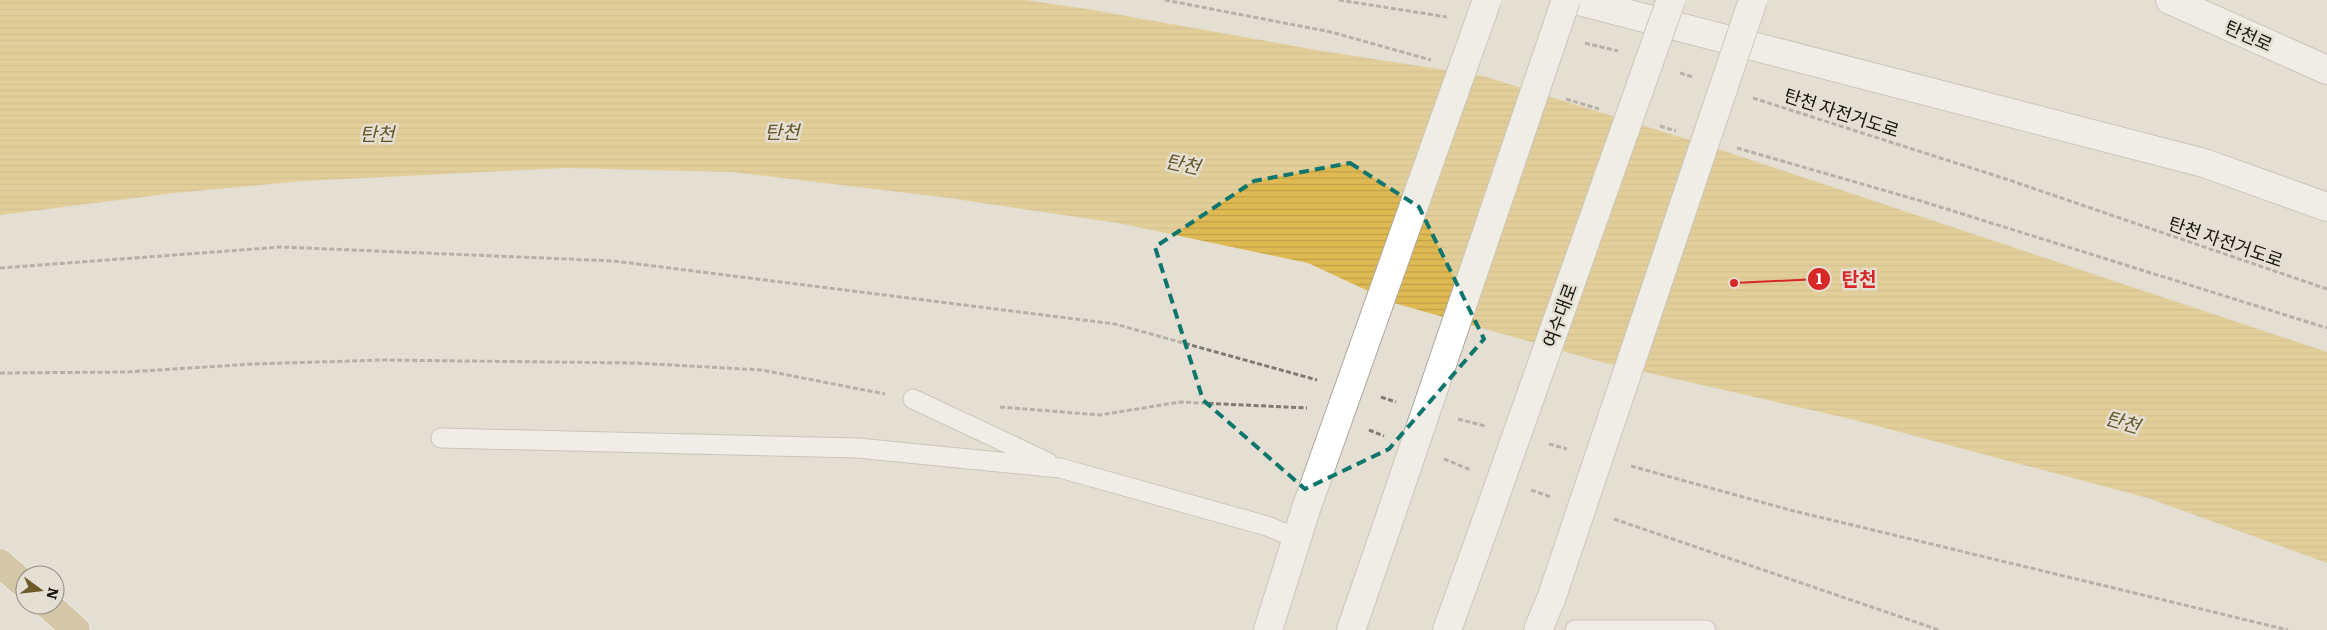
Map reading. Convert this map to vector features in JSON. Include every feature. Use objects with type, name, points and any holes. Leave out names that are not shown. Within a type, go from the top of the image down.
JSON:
[{"type":"highway","points":[[0,562],[15,576]]},
{"type":"highway","points":[[59,615],[76,630]]},
{"type":"main road","points":[[1268,630],[1306,508],[1487,0]]},
{"type":"main road","points":[[1351,630],[1566,0]]},
{"type":"main road","points":[[1574,0],[2204,163],[2327,207]]},
{"type":"main road","name":"여수대로","points":[[1447,630],[1671,0]]},
{"type":"main road","points":[[1538,630],[1551,599],[1753,0]]},
{"type":"main road","name":"탄천로","points":[[2170,0],[2327,70]]},
{"type":"lane","points":[[913,399],[1060,468],[1267,526],[1297,538]]},
{"type":"lane","points":[[441,438],[858,448],[1060,468]]},
{"type":"lane","points":[[1576,630],[1706,630]]},
{"type":"path","points":[[1165,0],[1331,32],[1436,62]]},
{"type":"path","points":[[1339,0],[1447,17],[1456,16]]},
{"type":"path","points":[[1576,41],[1620,52]]},
{"type":"path","points":[[1675,71],[1702,80]]},
{"type":"path","name":"탄천 자전거도로","points":[[1748,96],[2006,179],[2327,290]]},
{"type":"path","points":[[1560,97],[1607,111]]},
{"type":"path","points":[[1655,125],[1683,133]]},
{"type":"path","points":[[1731,146],[1921,201],[2327,328]]},
{"type":"path","points":[[0,268],[281,247],[614,261],[1115,324],[1318,380]]},
{"type":"path","points":[[1375,396],[1404,404]]},
{"type":"path","points":[[1452,417],[1491,428]]},
{"type":"path","points":[[1539,441],[1568,449]]},
{"type":"path","points":[[1626,465],[1790,510],[2288,630]]},
{"type":"highlighted area","points":[[1350,163],[1419,207],[1484,339],[1389,449],[1305,489],[1203,400],[1155,247],[1254,181]]},
{"type":"water","name":"탄천","points":[[0,0],[1025,0],[1093,10],[1322,51],[1483,76],[1706,145],[2327,352],[2327,563],[2148,498],[1855,420],[1601,362],[1394,303],[1308,263],[1118,223],[949,198],[733,172],[565,168],[304,181],[174,193],[0,215]]},
{"type":"place","name":"탄천","points":[[1734,283]]}]
